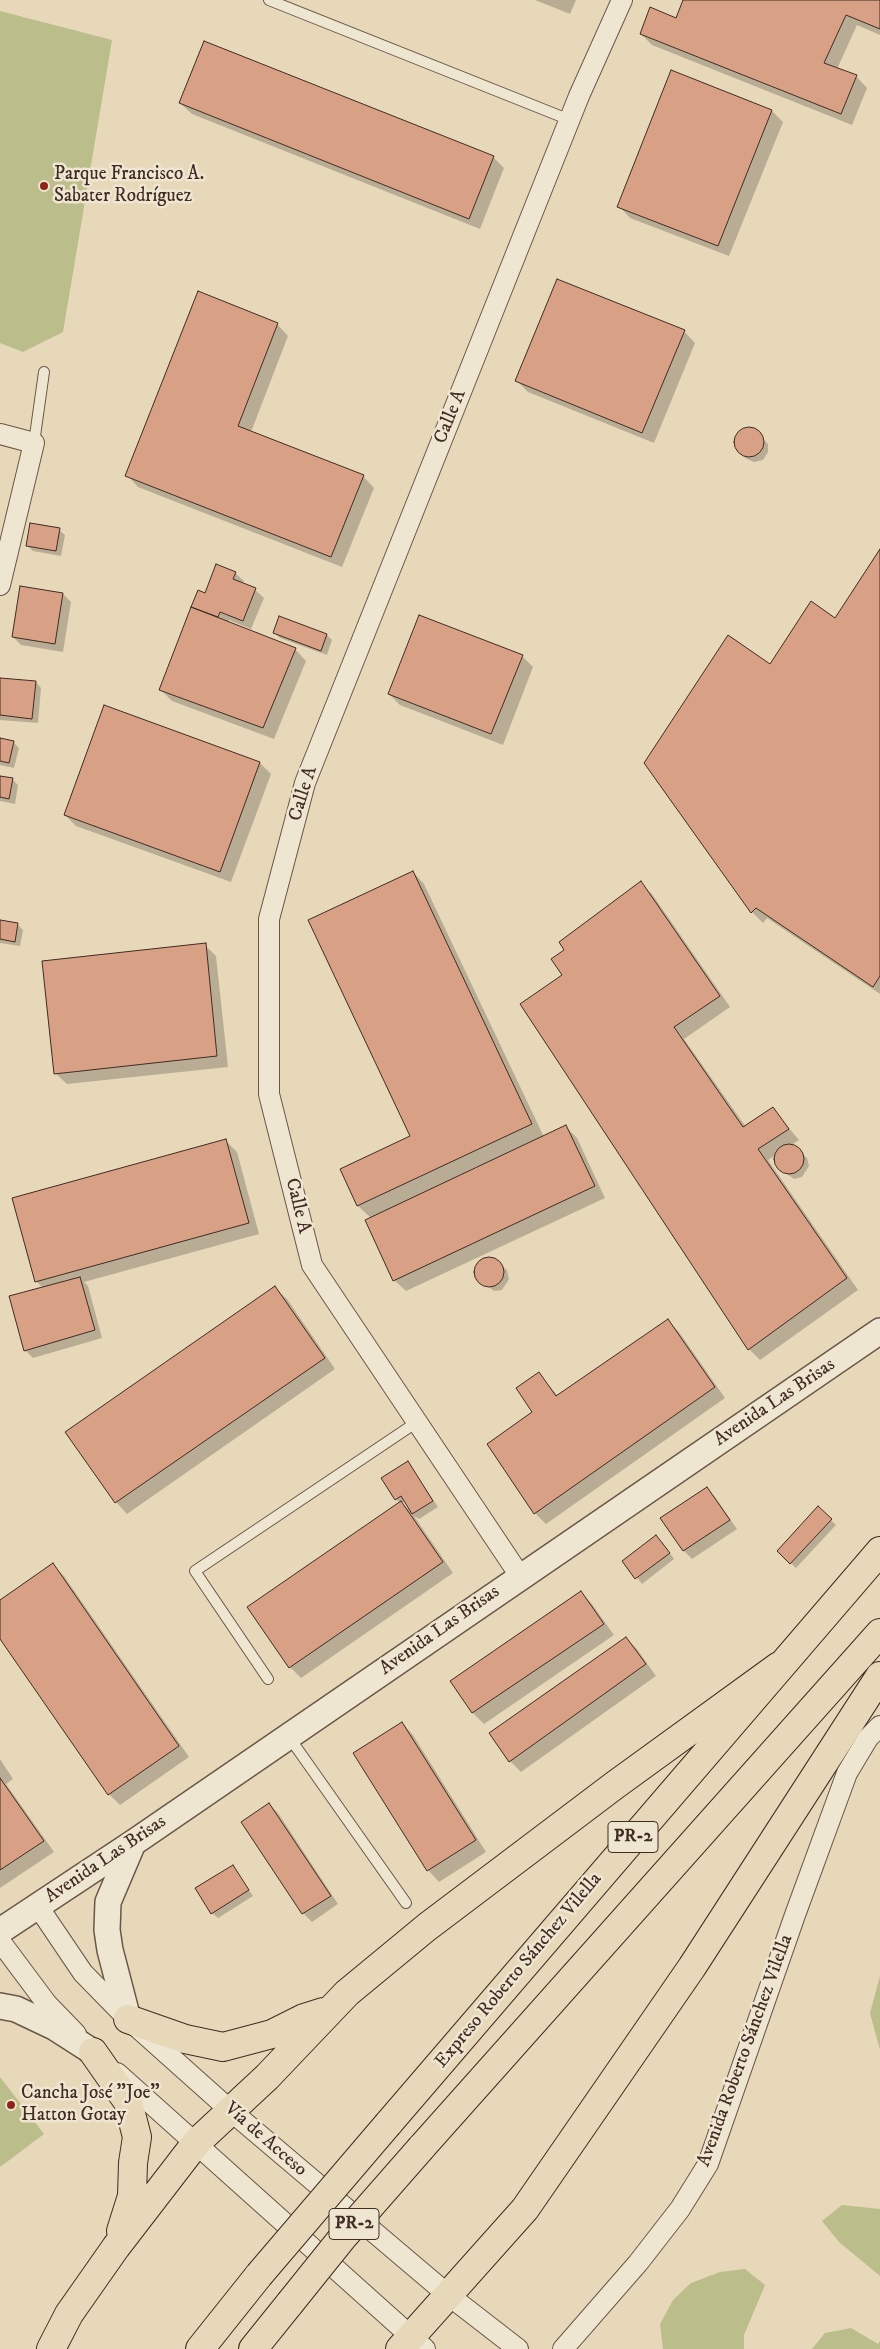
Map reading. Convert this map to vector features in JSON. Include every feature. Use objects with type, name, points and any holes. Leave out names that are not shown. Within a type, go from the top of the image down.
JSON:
[{"type":"highway","name":"Expreso Roberto Sánchez Vilella","points":[[200,2349],[259,2275],[779,1666],[880,1551]]},
{"type":"highway","name":"PR-2","points":[[252,2349],[344,2237],[421,2148],[880,1633]]},
{"type":"highway","points":[[52,2349],[69,2314],[116,2247],[196,2143],[267,2078],[347,1993],[435,1921],[615,1785],[779,1666]]},
{"type":"highway","points":[[412,2345],[447,2294],[525,2209],[692,1967],[880,1676]]},
{"type":"highway","points":[[128,2019],[185,2038],[222,2047],[272,2034],[304,2018],[332,2009]]},
{"type":"highway","points":[[93,2052],[128,2102],[137,2137],[133,2162],[132,2196],[116,2247]]},
{"type":"street","name":"Calle A","points":[[520,1576],[312,1265],[269,1094],[269,919],[305,783],[570,120],[622,0]]},
{"type":"street","points":[[0,434],[34,443],[0,585]]},
{"type":"street","name":"Avenida Las Brisas","points":[[0,1931],[880,1331]]},
{"type":"street","name":"Avenida Roberto Sánchez Vilella","points":[[563,2349],[638,2264],[668,2225],[708,2164],[847,1773],[868,1738],[880,1726]]},
{"type":"street","points":[[128,2019],[110,1950],[108,1902],[133,1842]]},
{"type":"street","name":"Vía de Acceso","points":[[38,1906],[83,1973],[128,2019],[231,2111],[447,2294],[518,2349]]},
{"type":"street","points":[[0,1941],[47,2004],[93,2052],[196,2143],[412,2345]]},
{"type":"street","points":[[0,2006],[16,2009],[54,2027],[93,2052]]},
{"type":"lane","points":[[269,0],[570,120]]},
{"type":"lane","points":[[34,443],[44,372]]},
{"type":"lane","points":[[268,1679],[195,1571],[417,1422]]},
{"type":"lane","points":[[288,1736],[406,1903]]},
{"type":"green space","name":"Parque Francisco A. Sabater Rodríguez","points":[[0,11],[112,40],[63,332],[23,352],[0,343]]},
{"type":"green space","points":[[880,1976],[880,2050],[870,2013]]},
{"type":"green space","name":"Cancha José \"Joe\" Hatton Gotay","points":[[0,2077],[44,2134],[0,2167]]},
{"type":"green space","points":[[842,2205],[880,2209],[880,2276],[839,2242],[822,2221]]},
{"type":"green space","points":[[745,2269],[765,2285],[744,2335],[744,2349],[663,2349],[660,2324],[673,2300],[691,2283],[720,2272]]},
{"type":"green space","points":[[851,2328],[878,2344],[880,2341],[880,2349],[812,2349],[825,2333]]},
{"type":"building","points":[[683,0],[880,0],[880,29],[846,15],[824,63],[857,75],[841,114],[640,34],[650,7],[676,18]]},
{"type":"building","points":[[204,41],[494,156],[469,219],[179,103]]},
{"type":"building","points":[[671,70],[772,110],[718,246],[617,207]]},
{"type":"building","points":[[557,279],[685,330],[642,433],[515,381]]},
{"type":"building","points":[[198,291],[278,323],[238,426],[364,475],[331,557],[125,476]]},
{"type":"building","points":[[749,427],[760,431],[764,442],[760,453],[749,457],[738,453],[734,442],[738,431]]},
{"type":"building","points":[[30,523],[60,528],[56,551],[26,546]]},
{"type":"building","points":[[880,549],[880,976],[873,987],[756,908],[751,913],[644,763],[728,635],[770,664],[811,601],[835,618]]},
{"type":"building","points":[[216,564],[236,572],[233,579],[256,588],[243,621],[220,612],[218,617],[191,607],[198,590],[205,593]]},
{"type":"building","points":[[20,586],[63,593],[55,644],[12,637]]},
{"type":"building","points":[[191,607],[296,648],[263,728],[159,690]]},
{"type":"building","points":[[419,615],[523,655],[491,734],[388,694]]},
{"type":"building","points":[[279,616],[327,634],[321,651],[273,633]]},
{"type":"building","points":[[0,678],[36,681],[32,719],[0,715]]},
{"type":"building","points":[[104,705],[260,762],[220,872],[64,815]]},
{"type":"building","points":[[0,738],[14,741],[9,763],[0,761]]},
{"type":"building","points":[[0,776],[13,778],[9,799],[0,797]]},
{"type":"building","points":[[413,871],[532,1124],[357,1206],[340,1169],[410,1136],[308,920]]},
{"type":"building","points":[[641,881],[720,996],[674,1027],[743,1127],[773,1107],[789,1129],[758,1149],[847,1278],[748,1350],[520,1004],[562,975],[551,959],[564,950],[559,942]]},
{"type":"building","points":[[0,920],[18,923],[15,942],[0,939]]},
{"type":"building","points":[[206,943],[217,1056],[54,1074],[42,961]]},
{"type":"building","points":[[566,1125],[595,1186],[393,1281],[365,1220]]},
{"type":"building","points":[[226,1139],[249,1223],[35,1282],[12,1198]]},
{"type":"building","points":[[789,1144],[799,1149],[804,1159],[799,1169],[789,1174],[779,1169],[774,1159],[779,1149]]},
{"type":"building","points":[[489,1257],[499,1262],[504,1272],[499,1282],[489,1287],[479,1282],[474,1272],[479,1262]]},
{"type":"building","points":[[80,1277],[95,1330],[24,1351],[9,1296]]},
{"type":"building","points":[[275,1286],[325,1358],[115,1503],[65,1432]]},
{"type":"building","points":[[668,1319],[715,1387],[534,1514],[487,1444],[532,1412],[516,1388],[539,1372],[556,1396]]},
{"type":"building","points":[[408,1461],[433,1501],[412,1514],[401,1496],[395,1500],[381,1478]]},
{"type":"building","points":[[707,1487],[730,1520],[683,1551],[660,1518]]},
{"type":"building","points":[[401,1501],[443,1562],[289,1668],[247,1607]]},
{"type":"building","points":[[818,1506],[832,1519],[790,1564],[777,1551]]},
{"type":"building","points":[[656,1535],[670,1553],[635,1579],[622,1561]]},
{"type":"building","points":[[53,1563],[179,1746],[108,1795],[0,1639],[0,1600]]},
{"type":"building","points":[[581,1591],[604,1624],[472,1713],[450,1681]]},
{"type":"building","points":[[626,1637],[646,1664],[509,1762],[489,1733]]},
{"type":"building","points":[[402,1722],[476,1840],[427,1871],[353,1753]]},
{"type":"building","points":[[0,1778],[44,1841],[0,1870]]},
{"type":"building","points":[[269,1803],[331,1896],[302,1914],[241,1822]]},
{"type":"building","points":[[233,1865],[249,1890],[211,1914],[195,1888]]},
{"type":"place","name":"Parque Francisco A. Sabater Rodríguez","points":[[44,186]]},
{"type":"place","name":"Cancha José \"Joe\" Hatton Gotay","points":[[11,2105]]}]
